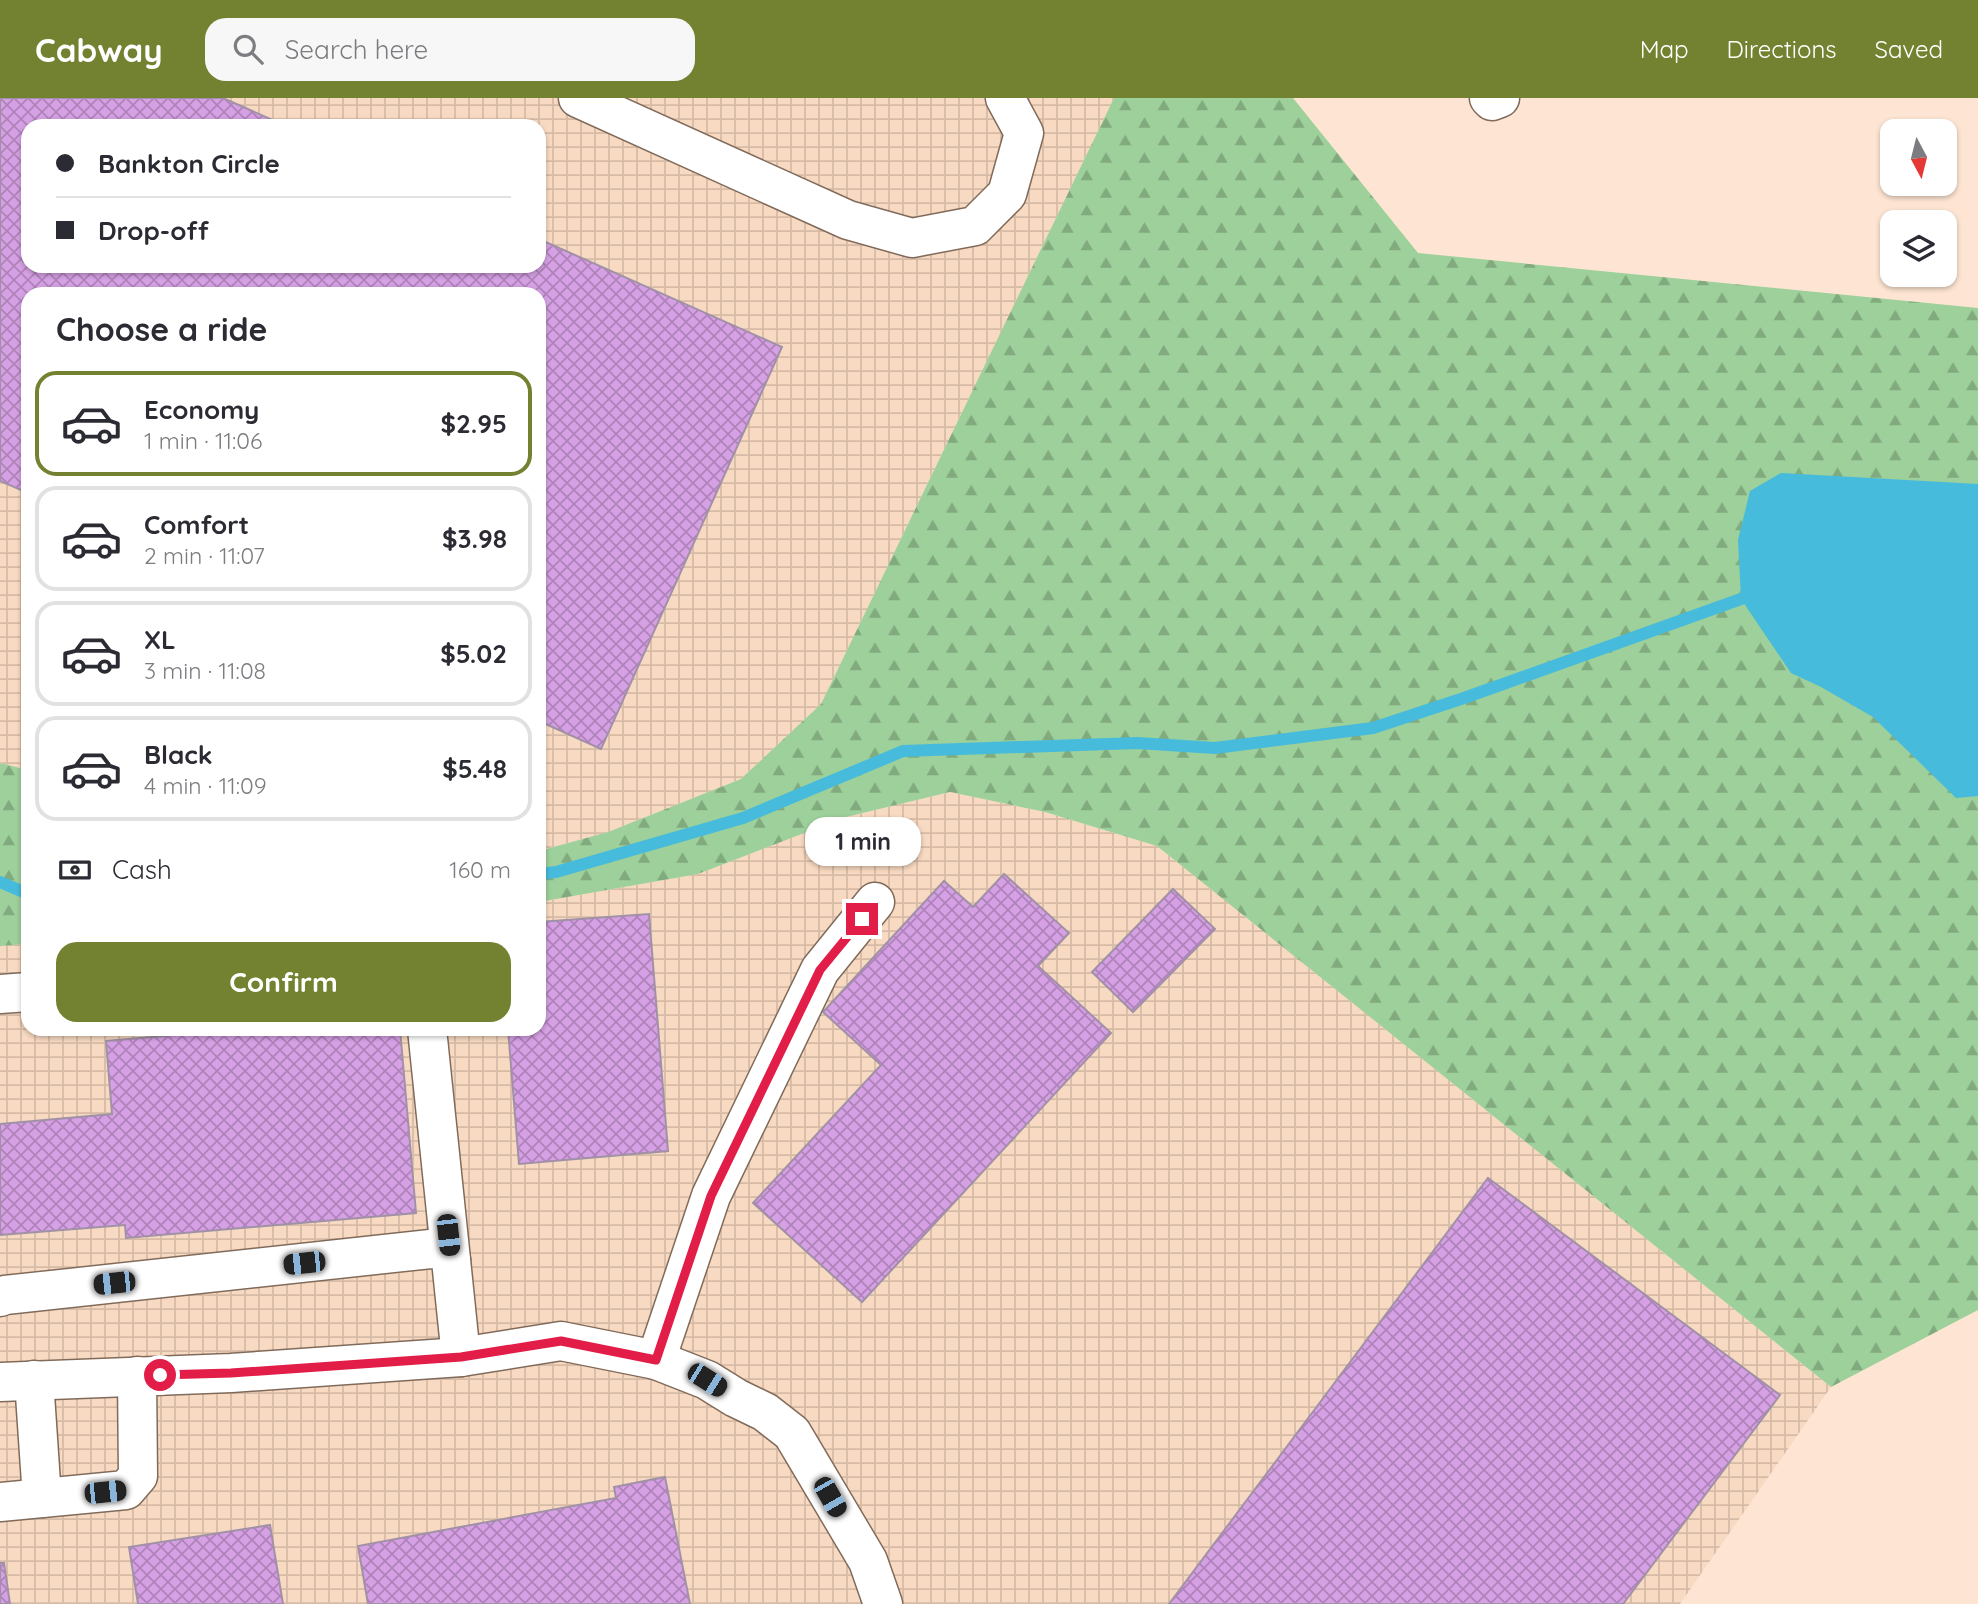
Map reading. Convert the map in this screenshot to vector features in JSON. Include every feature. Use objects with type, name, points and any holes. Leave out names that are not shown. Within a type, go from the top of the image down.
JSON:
[{"type":"street","points":[[578,98],[848,220],[912,238],[975,226],[1007,194],[1024,134],[1005,98]]},
{"type":"street","points":[[1489,98],[1492,101],[1500,98]]},
{"type":"street","points":[[656,1360],[717,1183],[820,970],[875,902]]},
{"type":"street","points":[[0,994],[21,992]]},
{"type":"street","points":[[428,1036],[461,1357]]},
{"type":"street","points":[[0,1297],[440,1248],[451,1260]]},
{"type":"street","points":[[42,1498],[17,1381],[231,1373],[461,1357],[561,1341],[656,1360],[707,1380],[765,1412],[792,1433],[868,1561],[883,1604]]},
{"type":"street","points":[[0,1502],[126,1490],[138,1476],[137,1376]]},
{"type":"shaded area","points":[[0,98],[1114,98],[821,704],[741,779],[608,832],[546,849],[546,287],[21,287],[21,768],[0,763]]},
{"type":"shaded area","points":[[950,792],[1045,812],[1157,846],[1831,1387],[1680,1604],[0,1604],[0,946],[21,944],[21,1036],[546,1036],[546,901],[698,874],[846,817]]},
{"type":"green space","points":[[1114,98],[1293,98],[1418,253],[1978,308],[1978,1310],[1831,1387],[1157,846],[1045,812],[950,792],[846,817],[698,874],[546,901],[546,849],[608,832],[741,779],[821,704]]},
{"type":"green space","points":[[0,763],[21,768],[21,944],[0,946]]},
{"type":"water","points":[[1781,473],[1978,484],[1978,796],[1956,798],[1873,717],[1791,673],[1741,599],[1738,540],[1750,491]]},
{"type":"building","points":[[0,98],[223,98],[270,119],[21,119],[21,273],[546,273],[546,242],[782,347],[601,749],[546,724],[546,287],[21,287],[21,490],[0,481]]},
{"type":"building","points":[[1004,874],[1069,933],[1038,966],[1111,1033],[862,1302],[753,1203],[881,1065],[823,1012],[944,881],[973,907]]},
{"type":"building","points":[[1173,889],[1215,929],[1133,1012],[1092,972]]},
{"type":"building","points":[[649,914],[668,1151],[519,1164],[509,1036],[546,1036],[546,921]]},
{"type":"building","points":[[164,1036],[401,1036],[416,1213],[126,1238],[125,1225],[0,1235],[0,1124],[112,1114],[106,1041]]},
{"type":"building","points":[[1488,1178],[1780,1395],[1623,1604],[1169,1604]]},
{"type":"building","points":[[665,1477],[690,1604],[368,1604],[358,1546],[616,1498],[614,1487]]},
{"type":"building","points":[[270,1525],[283,1604],[138,1604],[129,1547]]},
{"type":"building","points":[[0,1563],[4,1563],[10,1604],[0,1604]]},
{"type":"waterway","points":[[546,873],[743,818],[903,751],[1137,743],[1215,748],[1373,728],[1741,599]]},
{"type":"waterway","points":[[0,882],[21,891]]},
{"type":"route","points":[[160,1375],[231,1373],[461,1357],[561,1341],[656,1360],[711,1196],[820,970],[862,919]]}]
